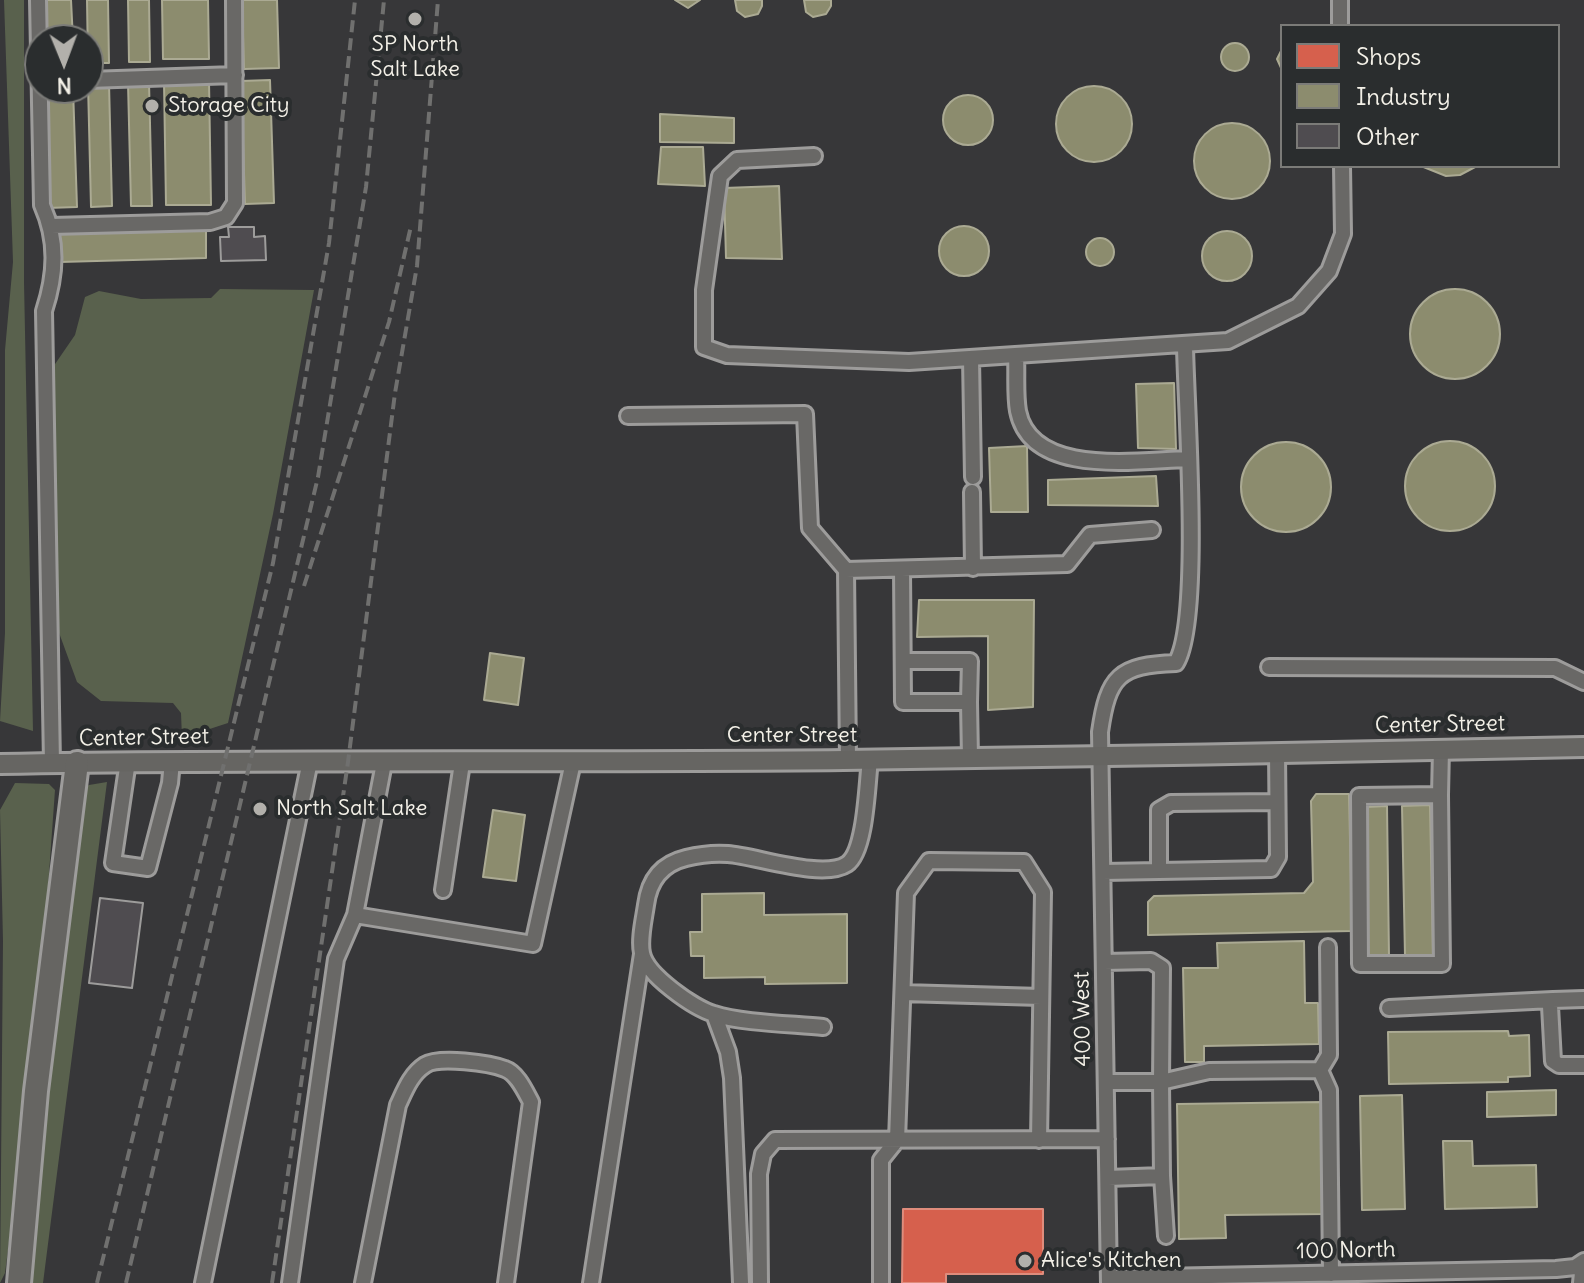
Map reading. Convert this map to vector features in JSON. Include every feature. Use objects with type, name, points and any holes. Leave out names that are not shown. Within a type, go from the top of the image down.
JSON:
[{"type":"highway","points":[[19,1283],[36,1091],[77,763]]},
{"type":"main road","name":"Center Street","points":[[0,764],[128,761],[462,763],[870,760],[1584,747]]},
{"type":"street","points":[[38,0],[39,24]]},
{"type":"street","points":[[51,226],[210,222],[226,217],[235,203],[234,0]]},
{"type":"street","points":[[1340,0],[1340,24]]},
{"type":"street","points":[[104,79],[235,75]]},
{"type":"street","points":[[40,104],[42,205],[51,226],[54,279],[44,311],[52,763]]},
{"type":"street","points":[[814,156],[737,160],[720,176],[704,290],[704,347],[727,355],[824,361],[1016,356],[1228,341],[1298,306],[1329,271],[1343,234],[1342,168]]},
{"type":"street","points":[[1016,356],[1018,413],[1032,436],[1049,451],[1069,459],[1187,459],[1185,346]]},
{"type":"street","points":[[971,358],[973,568]]},
{"type":"street","points":[[628,416],[805,414],[810,528],[846,570],[848,760]]},
{"type":"street","name":"400 West","points":[[1109,1280],[1101,755],[1106,696],[1115,680],[1145,664],[1176,663],[1184,651],[1188,616],[1187,459]]},
{"type":"street","points":[[846,570],[1067,564],[1090,535],[1152,530]]},
{"type":"street","points":[[902,569],[903,702],[969,702]]},
{"type":"street","points":[[903,661],[970,661],[970,758]]},
{"type":"street","points":[[1269,667],[1555,668],[1584,682]]},
{"type":"street","points":[[1440,795],[1359,796],[1360,964],[1442,964],[1441,749]]},
{"type":"street","points":[[1103,872],[1271,869],[1278,857],[1277,752]]},
{"type":"street","points":[[591,1283],[642,953],[648,889],[658,873],[684,858],[726,854],[793,866],[838,868],[853,859],[860,841],[870,760]]},
{"type":"street","points":[[128,761],[113,863],[148,868],[170,783],[172,761]]},
{"type":"street","points":[[203,1283],[310,761]]},
{"type":"street","points":[[355,915],[533,944],[573,762]]},
{"type":"street","points":[[290,1283],[336,959],[355,915],[384,763]]},
{"type":"street","points":[[443,890],[462,763]]},
{"type":"street","points":[[1159,871],[1159,810],[1171,803],[1277,802]]},
{"type":"street","points":[[881,1283],[881,1160],[897,1140],[906,893],[929,861],[1024,862],[1043,892],[1039,1140]]},
{"type":"street","points":[[1320,1070],[1329,1055],[1328,947]]},
{"type":"street","points":[[642,953],[651,971],[680,995],[714,1014],[823,1027]]},
{"type":"street","points":[[1104,962],[1151,961],[1162,968],[1162,1176],[1166,1236]]},
{"type":"street","points":[[903,993],[1041,997]]},
{"type":"street","points":[[1389,1008],[1584,999]]},
{"type":"street","points":[[1553,1000],[1553,1061],[1559,1065],[1584,1065]]},
{"type":"street","points":[[714,1014],[728,1052],[732,1078],[741,1283]]},
{"type":"street","points":[[363,1283],[398,1105],[410,1079],[427,1063],[450,1060],[507,1069],[522,1085],[531,1102],[506,1283]]},
{"type":"street","points":[[1106,1082],[1161,1082],[1209,1071],[1320,1070]]},
{"type":"street","points":[[1320,1070],[1329,1090],[1339,1277]]},
{"type":"street","points":[[760,1283],[759,1174],[763,1154],[775,1140],[811,1137],[897,1140],[1107,1139]]},
{"type":"street","points":[[1108,1178],[1162,1176]]},
{"type":"street","points":[[1581,1283],[1583,1262]]},
{"type":"street","name":"100 North","points":[[1109,1280],[1529,1276],[1566,1269],[1583,1262]]},
{"type":"green space","points":[[4,0],[24,0],[24,282],[33,731],[0,721],[5,633],[5,350],[13,262]]},
{"type":"green space","points":[[220,289],[314,290],[273,514],[228,723],[182,738],[181,713],[173,703],[101,701],[77,682],[58,630],[53,367],[75,335],[85,297],[99,291],[141,299],[211,298]]},
{"type":"green space","points":[[107,782],[43,1283],[22,1283],[67,943],[82,790],[89,785]]},
{"type":"green space","points":[[15,783],[49,784],[55,790],[39,1013],[5,1273],[0,1283],[3,941],[0,810]]},
{"type":"building: Shops","points":[[903,1209],[1043,1209],[1043,1274],[946,1274],[946,1283],[902,1283]]},
{"type":"building: Industry","points":[[42,0],[71,0],[72,24],[43,24]]},
{"type":"building: Industry","points":[[87,0],[108,0],[109,63],[104,63],[104,24],[87,24]]},
{"type":"building: Industry","points":[[128,0],[149,0],[150,62],[129,62]]},
{"type":"building: Industry","points":[[162,0],[208,0],[209,59],[163,59]]},
{"type":"building: Industry","points":[[242,0],[277,0],[279,68],[244,69]]},
{"type":"building: Industry","points":[[675,0],[700,0],[688,8]]},
{"type":"building: Industry","points":[[735,0],[762,0],[762,6],[758,14],[745,17],[737,11]]},
{"type":"building: Industry","points":[[804,0],[831,0],[831,6],[826,14],[813,17],[806,12]]},
{"type":"building: Industry","points":[[1235,43],[1245,47],[1249,57],[1245,67],[1235,71],[1225,67],[1221,57],[1225,47]]},
{"type":"building: Industry","points":[[270,80],[274,203],[245,204],[241,81]]},
{"type":"building: Industry","points":[[209,81],[211,205],[166,205],[164,82]]},
{"type":"building: Industry","points":[[149,82],[152,206],[131,206],[128,83]]},
{"type":"building: Industry","points":[[104,83],[109,83],[112,206],[91,207],[88,104],[104,104]]},
{"type":"building: Industry","points":[[1094,86],[1109,89],[1121,97],[1129,109],[1132,124],[1129,139],[1121,151],[1109,159],[1094,162],[1079,159],[1067,151],[1059,139],[1056,124],[1059,109],[1067,97],[1079,89]]},
{"type":"building: Industry","points":[[968,95],[986,102],[993,120],[986,138],[968,145],[950,138],[943,120],[950,102]]},
{"type":"building: Industry","points":[[44,104],[74,104],[77,207],[47,208]]},
{"type":"building: Industry","points":[[660,114],[734,118],[734,143],[660,142]]},
{"type":"building: Industry","points":[[1232,123],[1247,126],[1259,134],[1267,146],[1270,161],[1267,176],[1259,188],[1247,196],[1232,199],[1217,196],[1205,188],[1197,176],[1194,161],[1197,146],[1205,134],[1217,126]]},
{"type":"building: Industry","points":[[661,147],[703,147],[705,186],[658,184]]},
{"type":"building: Industry","points":[[1426,168],[1473,168],[1460,175],[1446,176]]},
{"type":"building: Industry","points":[[779,186],[782,259],[726,258],[724,188]]},
{"type":"building: Industry","points":[[964,226],[981,234],[989,251],[981,268],[964,276],[947,268],[939,251],[947,234]]},
{"type":"building: Industry","points":[[206,230],[206,258],[60,262],[59,234]]},
{"type":"building: Industry","points":[[1227,231],[1245,238],[1252,256],[1245,274],[1227,281],[1209,274],[1202,256],[1209,238]]},
{"type":"building: Industry","points":[[1100,238],[1110,242],[1114,252],[1110,262],[1100,266],[1090,262],[1086,252],[1090,242]]},
{"type":"building: Industry","points":[[1455,289],[1472,292],[1487,302],[1497,317],[1500,334],[1497,351],[1487,366],[1472,376],[1455,379],[1438,376],[1423,366],[1413,351],[1410,334],[1413,317],[1423,302],[1438,292]]},
{"type":"building: Industry","points":[[1174,383],[1176,449],[1138,448],[1136,384]]},
{"type":"building: Industry","points":[[1450,441],[1467,444],[1482,454],[1492,469],[1495,486],[1492,503],[1482,518],[1467,528],[1450,531],[1433,528],[1418,518],[1408,503],[1405,486],[1408,469],[1418,454],[1433,444]]},
{"type":"building: Industry","points":[[1286,442],[1303,445],[1318,455],[1328,470],[1331,487],[1328,504],[1318,519],[1303,529],[1286,532],[1269,529],[1254,519],[1244,504],[1241,487],[1244,470],[1254,455],[1269,445]]},
{"type":"building: Industry","points":[[1027,446],[1028,512],[991,512],[989,448]]},
{"type":"building: Industry","points":[[1156,476],[1158,506],[1048,505],[1048,480]]},
{"type":"building: Industry","points":[[919,600],[1034,600],[1033,707],[988,710],[988,636],[917,637]]},
{"type":"building: Industry","points":[[490,653],[524,658],[518,705],[484,700]]},
{"type":"building: Industry","points":[[1316,794],[1349,794],[1352,931],[1148,935],[1148,902],[1154,896],[1304,893],[1313,882],[1311,801]]},
{"type":"building: Industry","points":[[1430,805],[1433,956],[1405,956],[1402,806]]},
{"type":"building: Industry","points":[[1387,806],[1389,957],[1368,957],[1366,807]]},
{"type":"building: Industry","points":[[493,810],[525,815],[516,881],[483,877]]},
{"type":"building: Industry","points":[[764,893],[764,915],[847,914],[847,983],[765,984],[765,977],[704,978],[704,956],[691,956],[690,932],[702,932],[702,894]]},
{"type":"building: Industry","points":[[1304,941],[1305,1003],[1318,1003],[1319,1044],[1204,1046],[1204,1062],[1185,1062],[1183,968],[1218,968],[1217,943]]},
{"type":"building: Industry","points":[[1508,1031],[1509,1036],[1529,1035],[1530,1076],[1508,1077],[1508,1082],[1389,1084],[1388,1032]]},
{"type":"building: Industry","points":[[1556,1090],[1556,1115],[1487,1117],[1487,1092]]},
{"type":"building: Industry","points":[[1402,1095],[1405,1209],[1362,1210],[1360,1096]]},
{"type":"building: Industry","points":[[1324,1102],[1326,1214],[1225,1215],[1226,1238],[1179,1239],[1177,1104]]},
{"type":"building: Industry","points":[[1443,1141],[1472,1141],[1473,1166],[1536,1165],[1537,1207],[1445,1209]]},
{"type":"building: Other","points":[[228,227],[254,227],[254,237],[265,236],[266,260],[221,261],[220,237],[229,237]]},
{"type":"building: Other","points":[[100,898],[143,903],[132,988],[89,983]]},
{"type":"railway","points":[[97,1283],[273,563],[329,243],[355,0]]},
{"type":"railway","points":[[126,1283],[318,477],[366,187],[384,0]]},
{"type":"railway","points":[[272,1283],[348,762],[395,393],[417,266],[438,0]]},
{"type":"railway","points":[[304,586],[389,322],[411,226]]},
{"type":"place","name":"SP North Salt Lake","points":[[415,19]]},
{"type":"place","name":"Storage City","points":[[152,106]]},
{"type":"place","name":"North Salt Lake","points":[[260,809]]},
{"type":"place","name":"Alice's Kitchen","points":[[1025,1261]]}]
